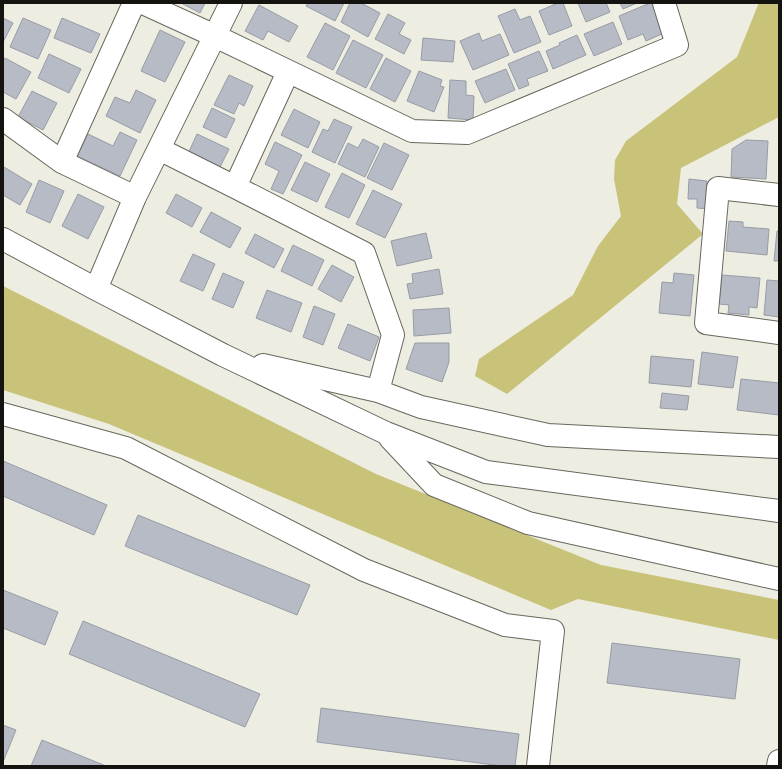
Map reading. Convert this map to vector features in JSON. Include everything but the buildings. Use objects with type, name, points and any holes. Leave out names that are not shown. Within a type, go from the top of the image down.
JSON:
[{"type":"street","points":[[62,162],[134,3]]},
{"type":"street","points":[[143,3],[215,36],[412,132],[467,133],[677,45],[664,3]]},
{"type":"street","points":[[96,289],[135,197],[232,3]]},
{"type":"street","points":[[235,187],[288,72]]},
{"type":"street","points":[[3,119],[62,162],[135,197]]},
{"type":"street","points":[[159,149],[364,253],[393,335],[378,391]]},
{"type":"street","points":[[779,195],[718,188],[706,323],[779,333]]},
{"type":"street","points":[[3,239],[223,355],[386,433],[486,472],[779,511]]},
{"type":"street","points":[[223,355],[378,391],[421,407],[548,435],[779,447]]},
{"type":"street","points":[[3,414],[126,448],[364,570],[505,625],[553,631],[538,766]]},
{"type":"street","points":[[386,433],[434,485],[528,523],[779,579]]},
{"type":"street","points":[[778,766],[779,761]]},
{"type":"shaded area","points":[[758,3],[779,3],[779,117],[681,168],[677,204],[703,234],[507,394],[475,376],[479,359],[573,295],[598,246],[621,216],[614,179],[615,160],[626,141],[737,57]]},
{"type":"shaded area","points":[[3,286],[376,474],[601,565],[779,600],[779,640],[578,599],[551,610],[109,424],[3,390]]}]
